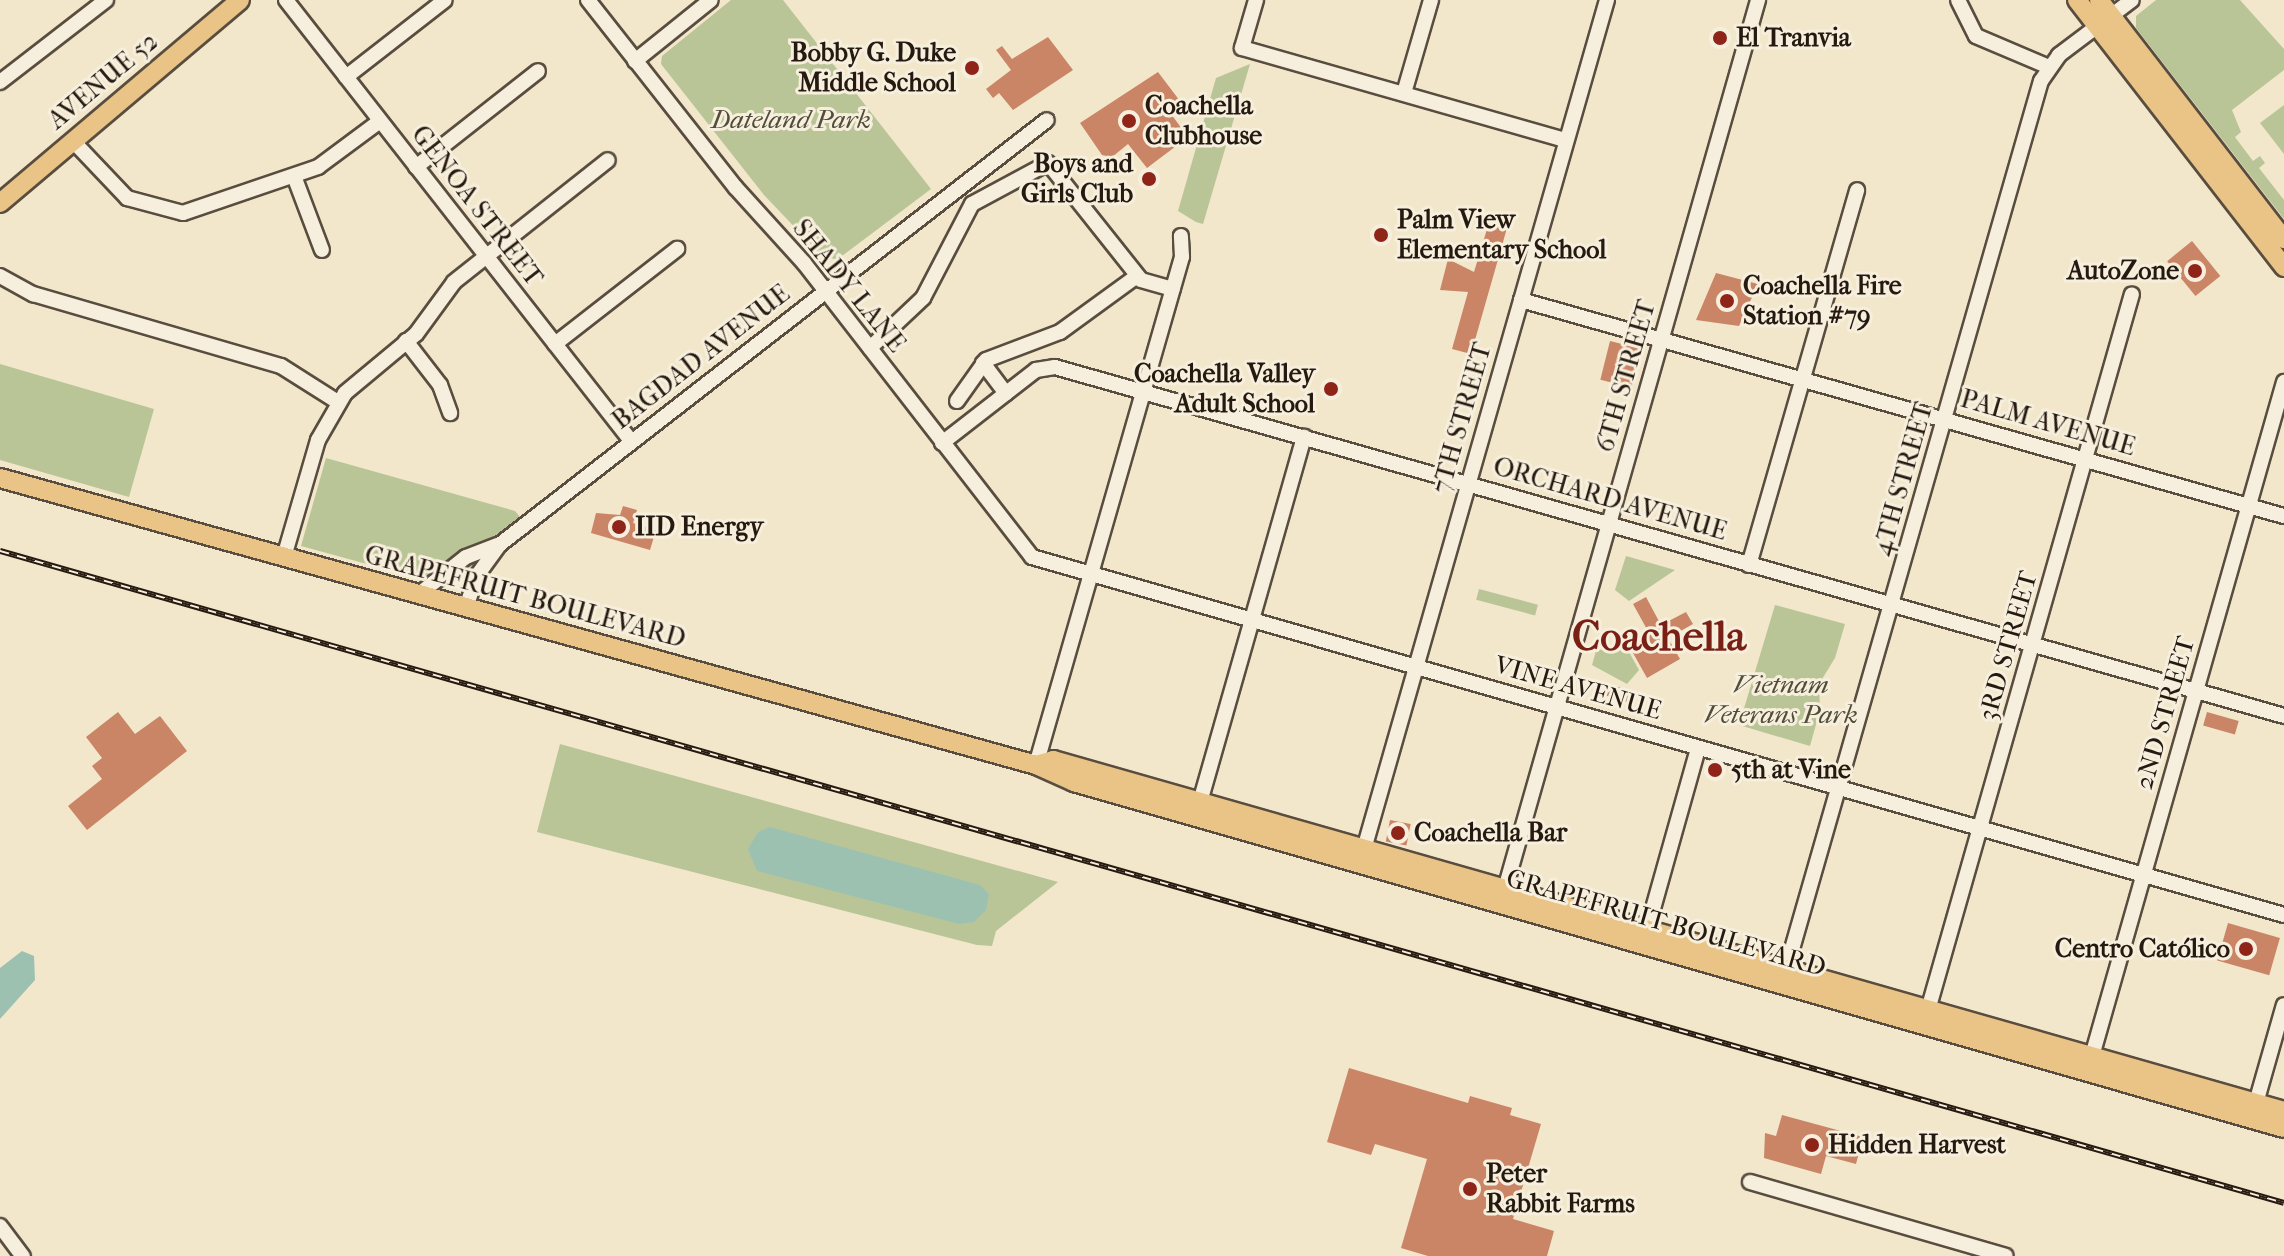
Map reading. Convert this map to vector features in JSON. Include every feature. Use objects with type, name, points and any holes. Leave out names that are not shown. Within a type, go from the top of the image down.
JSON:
[{"type":"main road","name":"AVENUE 52","points":[[0,203],[240,0]]},
{"type":"main road","points":[[2077,0],[2104,21],[2284,239]]},
{"type":"main road","points":[[2099,0],[2104,21],[2284,267]]},
{"type":"main road","name":"GRAPEFRUIT BOULEVARD","points":[[0,478],[1036,765],[1062,778],[1785,975],[2254,1110],[2284,1111]]},
{"type":"main road","name":"GRAPEFRUIT BOULEVARD","points":[[1036,765],[1053,760],[1364,849],[1503,896],[1647,930],[1785,975],[1928,1010],[2092,1056],[2254,1110],[2284,1128]]},
{"type":"street","points":[[0,82],[106,0]]},
{"type":"street","name":"GENOA STREET","points":[[286,0],[631,441]]},
{"type":"street","points":[[346,77],[445,0]]},
{"type":"street","name":"SHADY LANE","points":[[588,0],[825,290],[1029,554],[1089,574]]},
{"type":"street","points":[[635,61],[711,0]]},
{"type":"street","points":[[1256,0],[1242,48],[1566,140]]},
{"type":"street","points":[[1404,93],[1431,0]]},
{"type":"street","name":"7TH STREET","points":[[1364,849],[1607,0]]},
{"type":"street","name":"6TH STREET","points":[[1503,896],[1758,0]]},
{"type":"street","points":[[1958,0],[1976,36],[2049,67],[2132,0]]},
{"type":"street","name":"4TH STREET","points":[[1785,975],[2049,67]]},
{"type":"street","points":[[416,167],[538,71]]},
{"type":"street","name":"BAGDAD AVENUE","points":[[466,608],[481,568],[499,545],[1047,120]]},
{"type":"street","points":[[73,141],[113,188],[166,211],[202,211],[330,161],[380,121]]},
{"type":"street","points":[[284,557],[318,440],[338,402],[406,341],[454,282],[608,160]]},
{"type":"street","points":[[870,348],[923,298],[972,204],[1048,163],[1137,276],[1173,289]]},
{"type":"street","points":[[294,176],[322,250]]},
{"type":"street","points":[[1749,565],[1857,190]]},
{"type":"street","points":[[1036,765],[1173,289],[1181,236]]},
{"type":"street","points":[[555,344],[677,249]]},
{"type":"street","points":[[0,276],[41,297],[281,366],[338,402]]},
{"type":"street","points":[[957,401],[983,363],[1060,332],[1137,276]]},
{"type":"street","name":"3RD STREET","points":[[1928,1010],[2132,294]]},
{"type":"street","name":"PALM AVENUE","points":[[1521,300],[2284,516]]},
{"type":"street","points":[[406,341],[440,385],[450,413]]},
{"type":"street","points":[[983,363],[1006,393]]},
{"type":"street","name":"ORCHARD AVENUE","points":[[942,443],[1006,393],[1049,366],[2284,716]]},
{"type":"street","name":"2ND STREET","points":[[2092,1056],[2284,382]]},
{"type":"street","points":[[1200,802],[1304,437]]},
{"type":"street","name":"BAGDAD AVENUE","points":[[418,595],[466,557],[499,545]]},
{"type":"street","name":"VINE AVENUE","points":[[1089,574],[2284,915]]},
{"type":"street","points":[[1647,930],[1698,749]]},
{"type":"street","points":[[2254,1110],[2284,1005]]},
{"type":"street","points":[[1750,1182],[2006,1256]]},
{"type":"street","points":[[0,1226],[23,1256]]},
{"type":"green space","name":"Dateland Park","points":[[731,0],[783,0],[931,189],[838,259],[824,258],[764,195],[661,64],[662,56]]},
{"type":"green space","points":[[2156,0],[2240,0],[2284,49],[2284,70],[2232,110],[2241,132],[2235,137],[2253,161],[2260,156],[2265,163],[2259,168],[2284,200],[2284,219],[2136,28],[2136,16]]},
{"type":"green space","points":[[1250,64],[1203,224],[1196,222],[1178,211],[1216,78]]},
{"type":"green space","points":[[2284,105],[2284,154],[2260,123]]},
{"type":"green space","points":[[0,364],[154,409],[129,497],[0,460]]},
{"type":"green space","points":[[326,458],[515,511],[526,524],[447,586],[301,546]]},
{"type":"green space","points":[[1626,556],[1675,570],[1629,601],[1615,590]]},
{"type":"green space","points":[[1479,589],[1538,605],[1535,615],[1476,600]]},
{"type":"green space","name":"Vietnam Veterans Park","points":[[1775,605],[1845,624],[1835,658],[1819,684],[1820,710],[1810,746],[1739,725]]},
{"type":"green space","points":[[1624,643],[1639,670],[1627,684],[1592,665],[1596,651]]},
{"type":"green space","points":[[560,744],[1058,882],[996,931],[992,946],[977,945],[537,832]]},
{"type":"shaded area","points":[[770,827],[980,885],[989,894],[986,910],[974,922],[959,924],[757,871],[748,849],[758,832]]},
{"type":"shaded area","points":[[22,951],[34,956],[35,980],[0,1019],[0,968]]},
{"type":"building","points":[[1048,37],[1073,70],[1013,110],[999,93],[993,98],[986,89],[1011,70],[996,50],[1002,46],[1012,59]]},
{"type":"building","name":"Coachella Clubhouse","points":[[1158,72],[1183,105],[1171,114],[1188,137],[1147,168],[1128,144],[1112,157],[1102,155],[1080,123]]},
{"type":"building","points":[[1491,216],[1509,221],[1471,354],[1452,349],[1468,292],[1440,290],[1448,259],[1474,272]]},
{"type":"building","name":"AutoZone","points":[[2192,241],[2220,276],[2195,296],[2167,261]]},
{"type":"building","name":"Coachella Fire Station #79","points":[[1716,273],[1758,284],[1739,326],[1696,320]]},
{"type":"building","points":[[1610,341],[1641,349],[1631,388],[1600,380]]},
{"type":"building","name":"IID Energy","points":[[623,506],[637,510],[633,523],[656,530],[650,550],[591,533],[596,513],[620,515]]},
{"type":"building","points":[[1646,597],[1661,625],[1686,612],[1693,624],[1668,638],[1680,659],[1647,678],[1628,644],[1649,633],[1633,604]]},
{"type":"building","points":[[1606,683],[1633,691],[1629,703],[1602,694]]},
{"type":"building","points":[[118,712],[135,734],[160,716],[187,751],[87,830],[68,806],[102,779],[92,766],[102,758],[86,737]]},
{"type":"building","points":[[2207,712],[2239,721],[2235,735],[2203,725]]},
{"type":"building","name":"Coachella Bar","points":[[1390,820],[1411,824],[1406,846],[1386,842]]},
{"type":"building","name":"Centro Católico","points":[[2228,923],[2280,938],[2269,975],[2217,960]]},
{"type":"building","name":"Peter Rabbit Farms","points":[[1349,1068],[1468,1103],[1470,1096],[1512,1108],[1510,1115],[1541,1124],[1513,1219],[1554,1231],[1547,1256],[1428,1256],[1401,1248],[1427,1159],[1375,1144],[1371,1155],[1327,1142]]},
{"type":"building","name":"Hidden Harvest","points":[[1782,1115],[1863,1137],[1856,1164],[1826,1156],[1821,1174],[1764,1158],[1765,1133],[1776,1136]]},
{"type":"railway","points":[[0,551],[2284,1203]]},
{"type":"place","name":"El Tranvia","points":[[1720,38]]},
{"type":"place","name":"Bobby G. Duke Middle School","points":[[972,68]]},
{"type":"place","name":"Coachella Clubhouse","points":[[1129,121]]},
{"type":"place","name":"Boys and Girls Club","points":[[1149,179]]},
{"type":"place","name":"Palm View Elementary School","points":[[1381,235]]},
{"type":"place","name":"AutoZone","points":[[2195,271]]},
{"type":"place","name":"Coachella Fire Station #79","points":[[1727,301]]},
{"type":"place","name":"Coachella Valley Adult School","points":[[1331,389]]},
{"type":"place","name":"IID Energy","points":[[619,527]]},
{"type":"place","name":"5th at Vine","points":[[1715,770]]},
{"type":"place","name":"Coachella Bar","points":[[1398,833]]},
{"type":"place","name":"Centro Católico","points":[[2246,949]]},
{"type":"place","name":"Hidden Harvest","points":[[1812,1145]]},
{"type":"place","name":"Peter Rabbit Farms","points":[[1470,1189]]},
{"type":"district","name":"Coachella","points":[[1659,637]]}]
